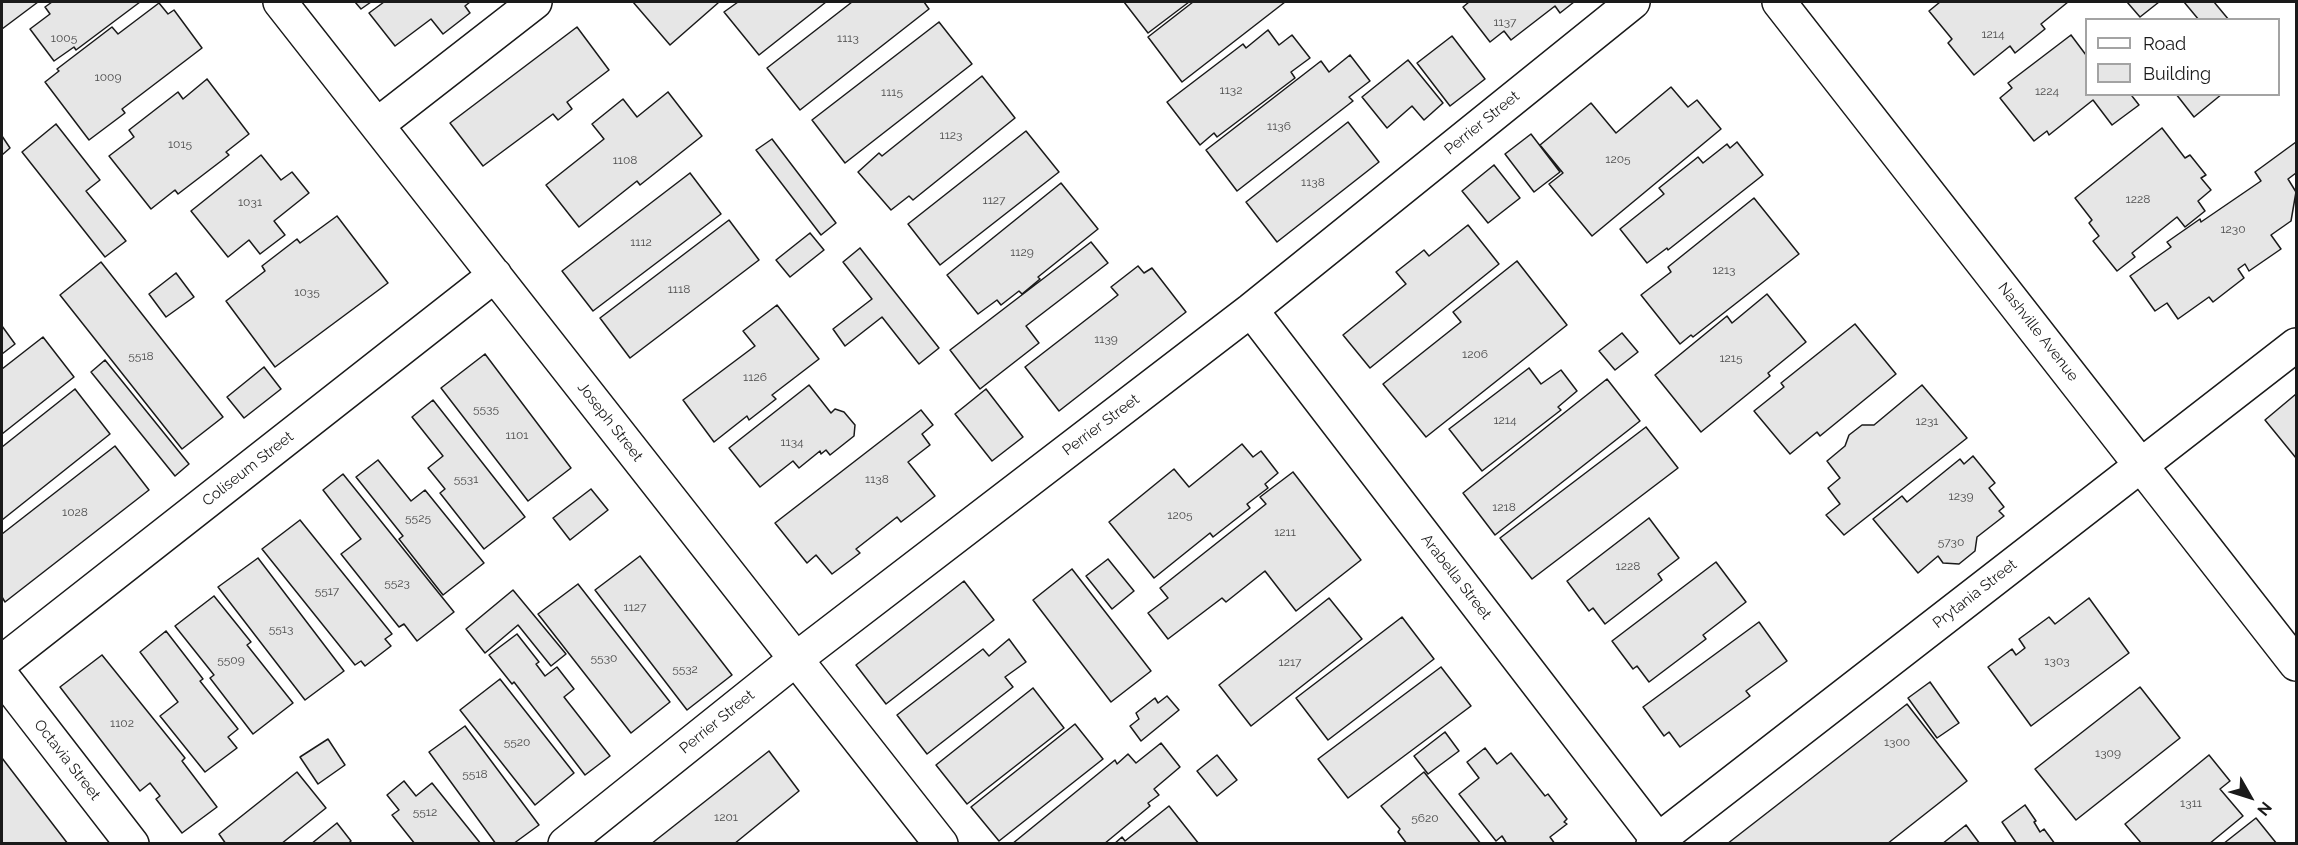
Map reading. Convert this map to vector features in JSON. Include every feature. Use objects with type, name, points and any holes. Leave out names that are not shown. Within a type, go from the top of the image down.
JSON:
[{"type":"street","name":"Joseph Street","points":[[280,2],[941,843]]},
{"type":"street","points":[[377,125],[535,2]]},
{"type":"street","name":"Perrier Street","points":[[565,843],[796,659],[1251,310],[1633,2]]},
{"type":"street","name":"Nashville Avenue","points":[[1779,2],[2296,664]]},
{"type":"street","name":"Coliseum Street","points":[[2,662],[495,275]]},
{"type":"street","name":"Arabella Street","points":[[1251,310],[1658,842]]},
{"type":"street","name":"Prytania Street","points":[[1658,842],[2296,345]]},
{"type":"street","name":"Octavia Street","points":[[2,676],[132,843]]},
{"type":"building","points":[[2,2],[38,2],[2,29]]},
{"type":"building","points":[[52,2],[140,2],[76,50],[74,47],[54,61],[30,29],[50,14],[45,7]]},
{"type":"building","points":[[355,2],[371,2],[361,9]]},
{"type":"building","points":[[384,2],[470,2],[465,6],[470,13],[443,34],[431,19],[395,46],[369,13]]},
{"type":"building","points":[[633,2],[718,2],[718,3],[670,45]]},
{"type":"building","points":[[738,2],[826,2],[759,55],[724,12]]},
{"type":"building","points":[[852,2],[924,2],[929,9],[800,110],[767,68]]},
{"type":"building","points":[[1124,2],[1189,2],[1148,33]]},
{"type":"building","points":[[1193,2],[1285,2],[1182,82],[1148,37]]},
{"type":"building","points":[[1469,2],[1574,2],[1560,13],[1555,6],[1511,40],[1504,31],[1490,42],[1463,7]]},
{"type":"building","points":[[1940,2],[2068,2],[2041,24],[2045,29],[2015,53],[2010,46],[1974,75],[1948,43],[1952,39],[1929,11]]},
{"type":"building","points":[[2127,2],[2159,2],[2140,17]]},
{"type":"building","points":[[2184,2],[2214,2],[2227,18],[2197,18]]},
{"type":"building","points":[[159,3],[168,14],[174,10],[202,48],[122,109],[125,113],[89,140],[45,82],[59,71],[57,69],[112,27],[118,34]]},
{"type":"building","points":[[939,22],[972,64],[845,163],[812,120]]},
{"type":"building","points":[[577,27],[609,70],[567,102],[572,109],[558,120],[553,114],[483,166],[450,123]]},
{"type":"building","points":[[1268,30],[1279,45],[1292,35],[1310,58],[1291,72],[1295,78],[1217,137],[1214,133],[1200,145],[1167,102],[1243,44],[1246,48]]},
{"type":"building","points":[[2071,35],[2085,54],[2085,96],[2132,96],[2139,105],[2112,125],[2093,100],[2049,135],[2047,131],[2034,141],[2000,98],[2012,88],[2008,83]]},
{"type":"building","points":[[1452,36],[1485,79],[1450,106],[1417,63]]},
{"type":"building","points":[[1350,55],[1370,81],[1349,97],[1353,101],[1237,191],[1206,150],[1321,61],[1329,72]]},
{"type":"building","points":[[1408,60],[1443,103],[1424,120],[1412,106],[1387,128],[1362,97]]},
{"type":"building","points":[[982,76],[1015,118],[913,200],[909,196],[891,210],[858,172],[879,153],[882,156]]},
{"type":"building","points":[[207,79],[249,134],[226,152],[229,155],[178,194],[175,190],[151,209],[109,156],[134,137],[129,130],[178,92],[183,99]]},
{"type":"building","points":[[1671,87],[1688,107],[1697,100],[1721,129],[1592,236],[1549,184],[1563,173],[1540,145],[1591,103],[1616,133]]},
{"type":"building","points":[[668,92],[702,136],[640,185],[637,181],[579,227],[546,185],[604,139],[592,124],[623,99],[637,117]]},
{"type":"building","points":[[2178,96],[2220,96],[2194,117]]},
{"type":"building","points":[[1348,122],[1379,162],[1277,242],[1246,202]]},
{"type":"building","points":[[56,124],[100,180],[86,191],[126,241],[105,257],[22,152]]},
{"type":"building","points":[[2162,128],[2185,158],[2190,155],[2206,175],[2201,178],[2211,190],[2198,201],[2205,211],[2185,227],[2177,217],[2132,253],[2135,257],[2117,271],[2093,241],[2099,236],[2089,223],[2092,220],[2075,198]]},
{"type":"building","points":[[1026,131],[1059,172],[940,265],[908,224]]},
{"type":"building","points":[[1531,134],[1560,172],[1534,192],[1505,154]]},
{"type":"building","points":[[2,136],[10,148],[2,155]]},
{"type":"building","points":[[772,139],[836,223],[821,235],[756,150]]},
{"type":"building","points":[[1737,142],[1763,175],[1668,250],[1667,248],[1647,263],[1620,229],[1664,194],[1659,188],[1698,157],[1703,163],[1727,144],[1730,148]]},
{"type":"building","points":[[2296,142],[2296,173],[2288,179],[2296,192],[2291,221],[2271,235],[2281,249],[2249,271],[2245,264],[2238,269],[2244,278],[2213,302],[2209,297],[2178,319],[2167,303],[2155,311],[2130,276],[2171,247],[2167,242],[2261,181],[2255,172]]},
{"type":"building","points":[[261,155],[281,180],[292,172],[309,193],[274,221],[285,235],[260,254],[249,240],[228,257],[191,211]]},
{"type":"building","points":[[1494,165],[1520,198],[1488,223],[1462,191]]},
{"type":"building","points":[[690,173],[721,214],[593,311],[562,271]]},
{"type":"building","points":[[1061,183],[1098,229],[1038,277],[1040,279],[1022,294],[1019,291],[1001,305],[997,300],[978,314],[947,275]]},
{"type":"building","points":[[1754,198],[1799,254],[1693,337],[1691,335],[1680,344],[1641,295],[1671,272],[1668,267]]},
{"type":"building","points":[[337,216],[388,283],[275,367],[226,301],[265,271],[262,266],[297,239],[300,243]]},
{"type":"building","points":[[729,220],[759,260],[630,358],[600,318]]},
{"type":"building","points":[[1468,225],[1499,264],[1370,368],[1343,335],[1406,284],[1396,272],[1424,250],[1429,256]]},
{"type":"building","points":[[810,233],[824,250],[790,277],[776,260]]},
{"type":"building","points":[[1091,242],[1108,263],[1026,326],[1039,343],[980,389],[950,350]]},
{"type":"building","points":[[860,248],[939,348],[919,364],[882,317],[845,346],[833,329],[872,299],[843,262]]},
{"type":"building","points":[[1517,261],[1567,325],[1426,437],[1383,384],[1461,322],[1453,312]]},
{"type":"building","points":[[101,262],[223,417],[182,449],[60,295]]},
{"type":"building","points":[[1138,266],[1144,273],[1152,268],[1186,312],[1059,411],[1025,367],[1118,295],[1111,287]]},
{"type":"building","points":[[176,273],[194,297],[166,317],[149,294]]},
{"type":"building","points":[[1767,294],[1806,342],[1768,373],[1770,376],[1701,432],[1655,375],[1727,316],[1732,323]]},
{"type":"building","points":[[777,305],[819,359],[772,395],[776,399],[749,420],[747,416],[714,442],[683,400],[755,346],[743,331]]},
{"type":"building","points":[[1855,324],[1896,374],[1820,436],[1817,432],[1790,454],[1754,411],[1784,387],[1781,383]]},
{"type":"building","points":[[2,326],[15,344],[2,354]]},
{"type":"building","points":[[1622,333],[1638,352],[1615,370],[1599,351]]},
{"type":"building","points":[[43,337],[74,377],[2,434],[2,369]]},
{"type":"building","points":[[485,354],[571,468],[528,501],[441,388]]},
{"type":"building","points":[[105,360],[189,464],[175,476],[91,372]]},
{"type":"building","points":[[264,367],[281,389],[244,418],[227,397]]},
{"type":"building","points":[[1529,368],[1541,384],[1561,370],[1577,391],[1558,407],[1561,410],[1482,471],[1449,429]]},
{"type":"building","points":[[1607,379],[1640,421],[1495,535],[1463,493]]},
{"type":"building","points":[[809,385],[831,413],[835,409],[844,412],[855,425],[854,436],[830,455],[826,450],[821,454],[820,451],[799,468],[793,461],[760,487],[729,448]]},
{"type":"building","points":[[1922,385],[1967,438],[1844,535],[1826,515],[1840,504],[1828,488],[1840,478],[1827,461],[1845,446],[1849,435],[1862,425],[1874,425]]},
{"type":"building","points":[[75,389],[110,434],[2,520],[2,447]]},
{"type":"building","points":[[986,389],[1023,437],[992,461],[955,414]]},
{"type":"building","points":[[2296,394],[2296,458],[2265,420]]},
{"type":"building","points":[[433,400],[525,517],[484,549],[440,493],[445,489],[428,468],[443,456],[412,417]]},
{"type":"building","points":[[921,410],[933,425],[922,434],[930,445],[908,462],[935,496],[901,522],[897,517],[856,549],[860,553],[832,574],[816,555],[807,563],[775,523]]},
{"type":"building","points":[[1646,427],[1678,468],[1532,579],[1500,538]]},
{"type":"building","points":[[1242,444],[1253,457],[1261,451],[1278,473],[1265,484],[1268,488],[1247,504],[1250,508],[1213,537],[1210,533],[1154,578],[1109,522],[1174,469],[1189,487]]},
{"type":"building","points":[[115,446],[149,490],[5,602],[2,597],[2,534]]},
{"type":"building","points":[[1973,456],[1995,483],[1989,488],[2004,507],[1999,511],[2004,516],[1977,537],[1975,551],[1959,564],[1943,563],[1938,556],[1918,573],[1873,519],[1902,496],[1907,502],[1960,459],[1964,464]]},
{"type":"building","points":[[378,460],[411,501],[425,490],[484,563],[443,595],[399,539],[403,536],[356,477]]},
{"type":"building","points":[[1293,472],[1361,560],[1296,611],[1265,571],[1226,602],[1222,598],[1168,639],[1148,613],[1168,598],[1160,588],[1266,504],[1260,497]]},
{"type":"building","points":[[343,474],[454,612],[417,641],[404,624],[399,627],[341,554],[361,539],[323,490]]},
{"type":"building","points":[[591,489],[608,510],[570,540],[553,518]]},
{"type":"building","points":[[1649,518],[1679,558],[1658,574],[1662,580],[1605,624],[1593,608],[1589,611],[1567,581]]},
{"type":"building","points":[[300,520],[392,634],[385,639],[391,646],[365,666],[361,661],[355,665],[262,549]]},
{"type":"building","points":[[640,556],[732,675],[687,710],[595,590]]},
{"type":"building","points":[[258,558],[344,671],[305,700],[218,587]]},
{"type":"building","points":[[1108,559],[1134,591],[1112,609],[1086,576]]},
{"type":"building","points":[[1716,562],[1746,602],[1703,635],[1706,639],[1649,682],[1637,666],[1633,669],[1612,641]]},
{"type":"building","points":[[1072,569],[1151,671],[1111,702],[1033,600]]},
{"type":"building","points":[[964,581],[994,620],[886,704],[856,665]]},
{"type":"building","points":[[578,584],[670,702],[631,733],[538,614]]},
{"type":"building","points":[[513,590],[566,654],[551,666],[518,625],[485,653],[466,629]]},
{"type":"building","points":[[214,596],[251,642],[247,645],[293,703],[253,734],[210,678],[214,675],[175,626]]},
{"type":"building","points":[[1329,598],[1362,639],[1251,726],[1219,685]]},
{"type":"building","points":[[2089,598],[2129,653],[2031,726],[1988,667],[2012,649],[2016,655],[2025,648],[2019,639],[2049,617],[2055,624]]},
{"type":"building","points":[[1402,617],[1434,659],[1328,740],[1296,698]]},
{"type":"building","points":[[1759,622],[1787,661],[1746,691],[1750,696],[1680,747],[1669,732],[1664,736],[1643,707]]},
{"type":"building","points":[[166,631],[203,679],[200,681],[238,729],[228,737],[237,748],[205,772],[160,716],[178,702],[140,652]]},
{"type":"building","points":[[517,634],[539,662],[536,664],[545,676],[557,667],[574,689],[564,697],[610,756],[585,775],[514,682],[512,684],[489,655]]},
{"type":"building","points":[[1009,639],[1026,662],[1005,677],[1013,687],[927,754],[897,715],[983,649],[989,656]]},
{"type":"building","points":[[102,655],[185,758],[182,761],[217,807],[182,833],[156,799],[160,796],[150,783],[140,791],[60,687]]},
{"type":"building","points":[[1441,667],[1471,706],[1348,798],[1318,759]]},
{"type":"building","points":[[500,679],[574,773],[535,805],[460,710]]},
{"type":"building","points":[[1930,682],[1959,723],[1937,738],[1908,698]]},
{"type":"building","points":[[2140,687],[2180,738],[2076,820],[2035,769]]},
{"type":"building","points":[[1033,688],[1064,728],[967,804],[936,765]]},
{"type":"building","points":[[1167,696],[1179,710],[1141,741],[1130,726],[1139,719],[1136,713],[1155,698],[1158,703]]},
{"type":"building","points":[[1907,704],[1967,781],[1887,844],[1727,844]]},
{"type":"building","points":[[1075,724],[1103,759],[999,841],[971,807]]},
{"type":"building","points":[[465,726],[539,825],[513,844],[496,844],[429,752]]},
{"type":"building","points":[[1445,732],[1459,751],[1428,774],[1414,756]]},
{"type":"building","points":[[328,739],[345,765],[318,784],[300,757]]},
{"type":"building","points":[[1161,743],[1180,767],[1154,789],[1159,795],[1148,803],[1150,806],[1104,844],[1012,844],[1115,760],[1117,764],[1128,754],[1136,763]]},
{"type":"building","points":[[1485,748],[1497,764],[1511,753],[1545,796],[1548,794],[1567,819],[1564,822],[1567,824],[1550,837],[1555,844],[1507,844],[1502,836],[1496,841],[1459,794],[1479,778],[1467,762]]},
{"type":"building","points":[[769,751],[799,791],[734,844],[651,844]]},
{"type":"building","points":[[1217,755],[1237,780],[1217,796],[1197,771]]},
{"type":"building","points":[[2209,755],[2230,781],[2220,789],[2243,816],[2209,844],[2142,844],[2125,824]]},
{"type":"building","points":[[2,758],[68,844],[2,843]]},
{"type":"building","points":[[297,772],[326,808],[281,844],[226,844],[219,834]]},
{"type":"building","points":[[1424,772],[1481,844],[1407,844],[1398,832],[1400,829],[1381,806]]},
{"type":"building","points":[[404,781],[416,796],[432,783],[481,844],[415,844],[392,815],[399,810],[387,795]]},
{"type":"building","points":[[2025,805],[2036,821],[2034,822],[2040,832],[2044,829],[2055,844],[2017,844],[2002,822]]},
{"type":"building","points":[[1169,806],[1199,844],[1114,844],[1122,837],[1125,841]]},
{"type":"building","points":[[2256,818],[2277,844],[2223,844]]},
{"type":"building","points":[[337,823],[351,841],[348,844],[311,844]]},
{"type":"building","points":[[1966,825],[1980,844],[1942,844]]}]
